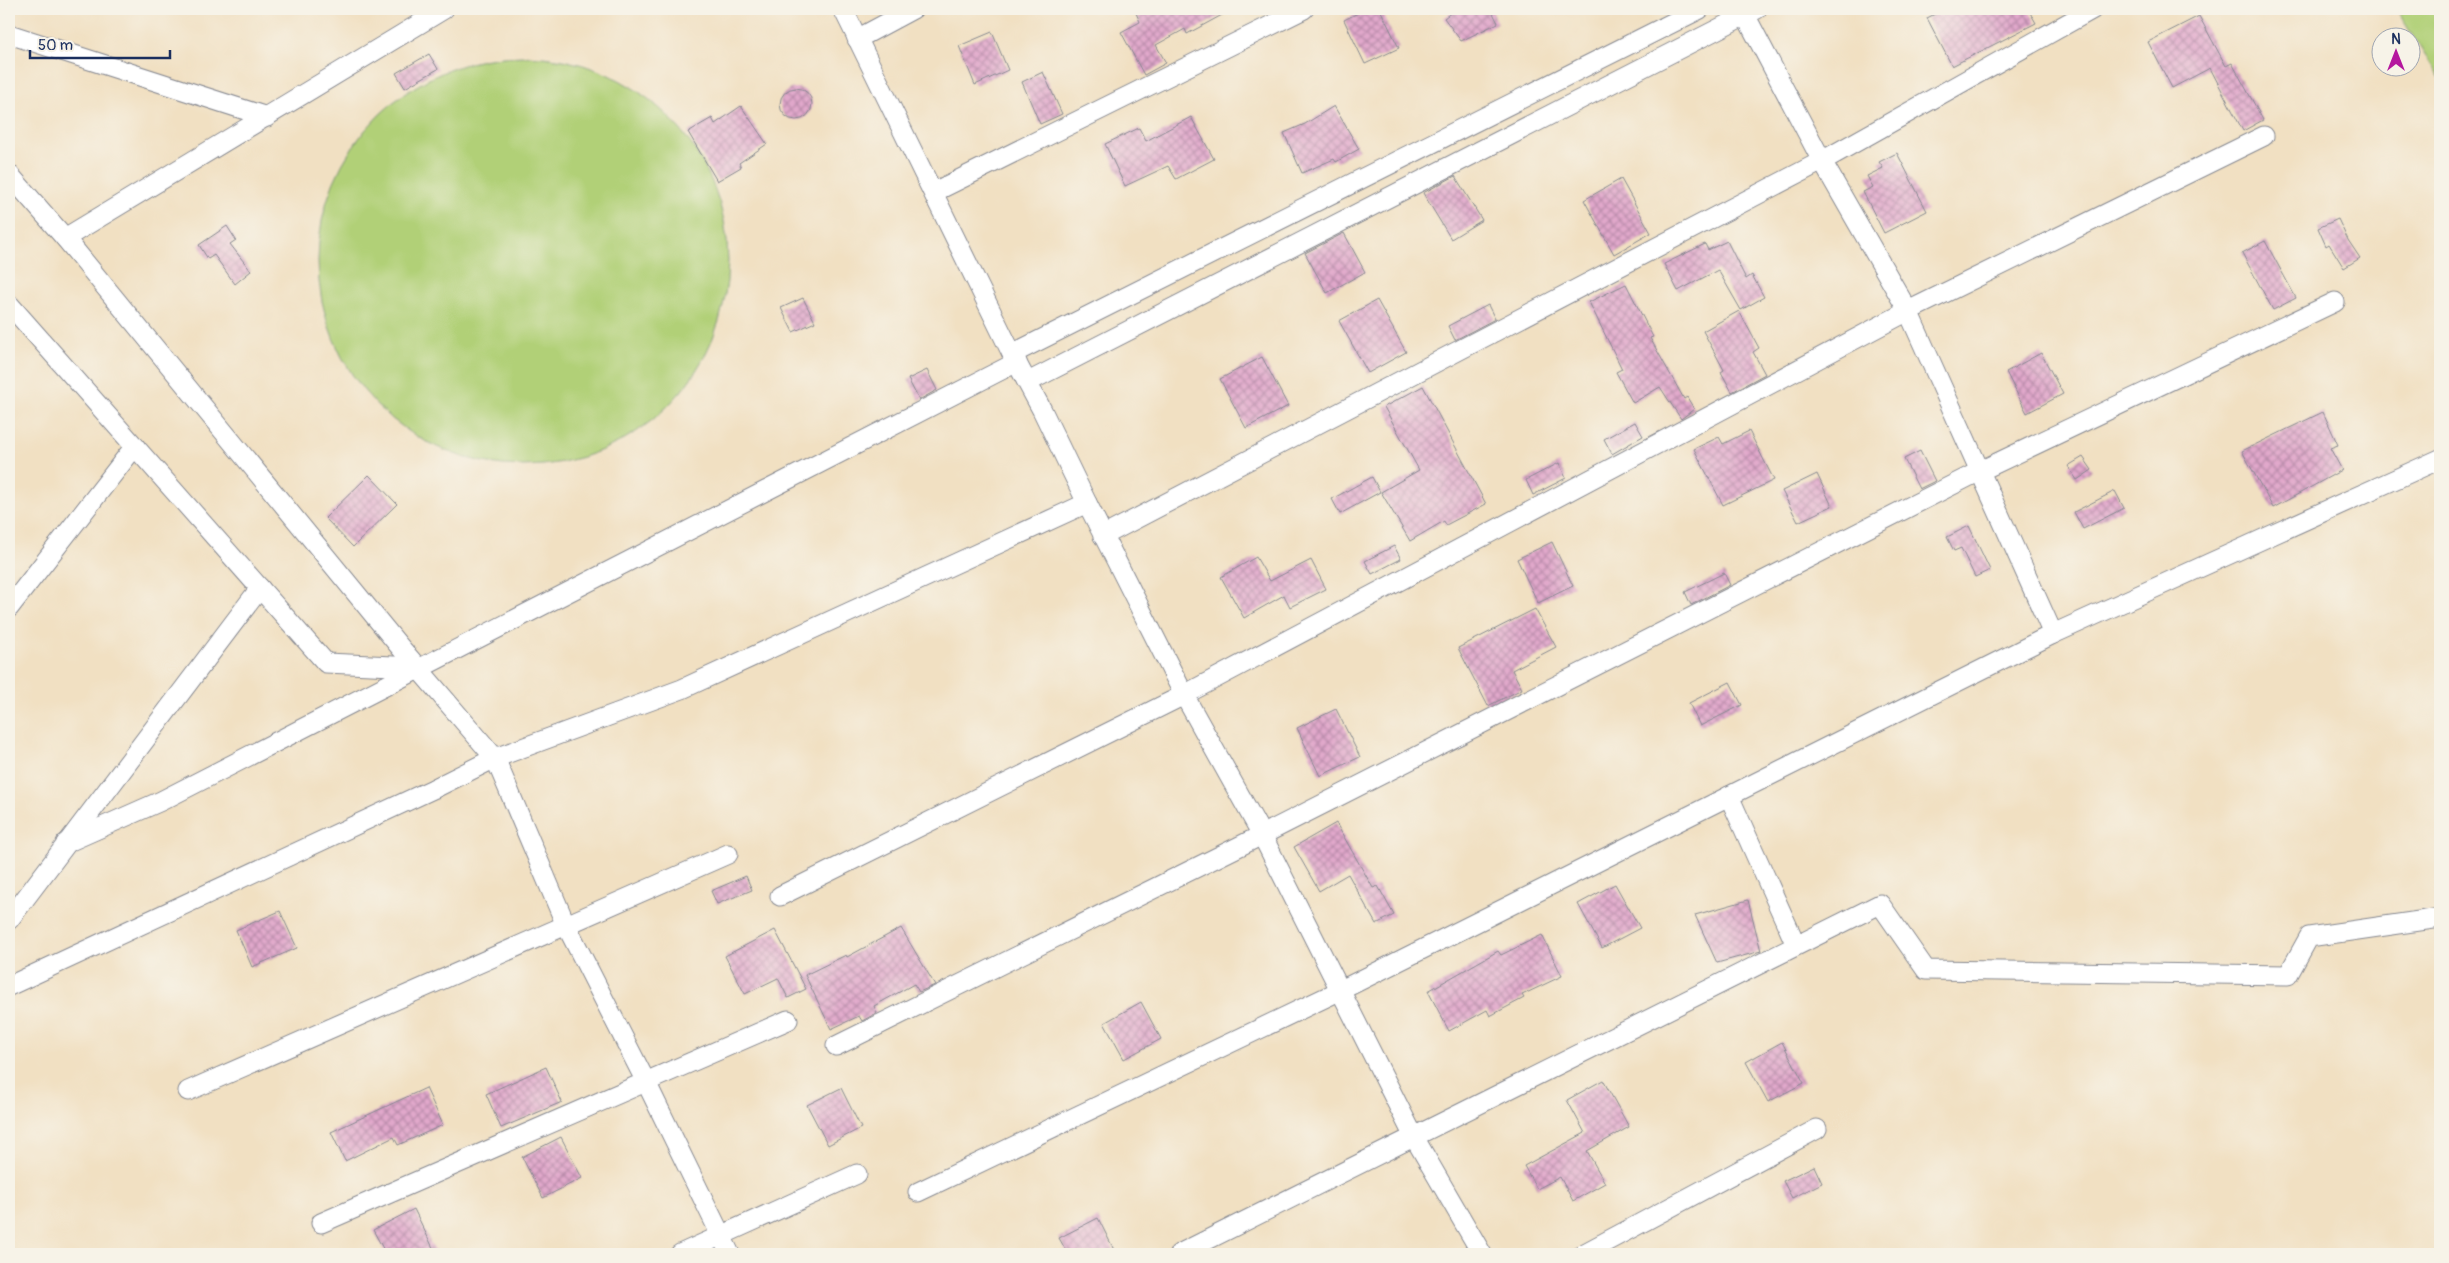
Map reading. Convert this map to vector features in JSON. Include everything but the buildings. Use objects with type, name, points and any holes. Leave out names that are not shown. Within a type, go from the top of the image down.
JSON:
[{"type":"street","points":[[65,238],[444,9]]},
{"type":"street","points":[[843,9],[856,39],[934,192],[1014,358],[1028,382],[1103,536],[1184,695],[1262,835],[1414,1137],[1482,1254]]},
{"type":"street","points":[[856,39],[913,9]]},
{"type":"street","points":[[934,192],[1304,9]]},
{"type":"street","points":[[66,843],[161,801],[1014,358],[1700,9]]},
{"type":"street","points":[[1103,536],[1822,161],[2092,9]]},
{"type":"street","points":[[1028,382],[1748,11],[1822,161],[1908,311],[2053,634]]},
{"type":"street","points":[[9,34],[267,117]]},
{"type":"street","points":[[780,896],[1184,695],[1908,311],[2264,136]]},
{"type":"street","points":[[9,174],[65,238],[418,668],[495,758],[565,923],[646,1082],[730,1254]]},
{"type":"street","points":[[836,1046],[1262,835],[1980,471],[2335,302]]},
{"type":"street","points":[[11,311],[134,446],[326,663],[418,668]]},
{"type":"street","points":[[9,608],[134,446]]},
{"type":"street","points":[[918,1192],[1339,991],[2053,634],[2440,459]]},
{"type":"street","points":[[9,986],[495,758],[682,689],[1087,503]]},
{"type":"street","points":[[9,920],[260,588]]},
{"type":"street","points":[[1729,796],[1796,945]]},
{"type":"street","points":[[188,1091],[565,923],[728,854]]},
{"type":"street","points":[[1179,1254],[1880,904],[1926,970],[2288,975],[2308,937],[2440,918]]},
{"type":"street","points":[[321,1223],[788,1020]]},
{"type":"street","points":[[1583,1254],[1817,1129]]},
{"type":"street","points":[[680,1254],[857,1174]]},
{"type":"green space","points":[[2396,9],[2440,9],[2440,79],[2422,50],[2422,28],[2408,28]]},
{"type":"green space","points":[[523,56],[563,60],[601,72],[620,80],[637,91],[668,116],[693,147],[704,164],[712,183],[724,221],[728,261],[724,301],[712,339],[704,358],[693,375],[668,406],[637,431],[620,442],[601,450],[563,462],[523,466],[483,462],[445,450],[426,442],[409,431],[378,406],[353,375],[342,358],[334,339],[322,301],[318,261],[322,221],[334,183],[342,164],[353,147],[378,116],[409,91],[426,80],[445,72],[483,60]]}]
